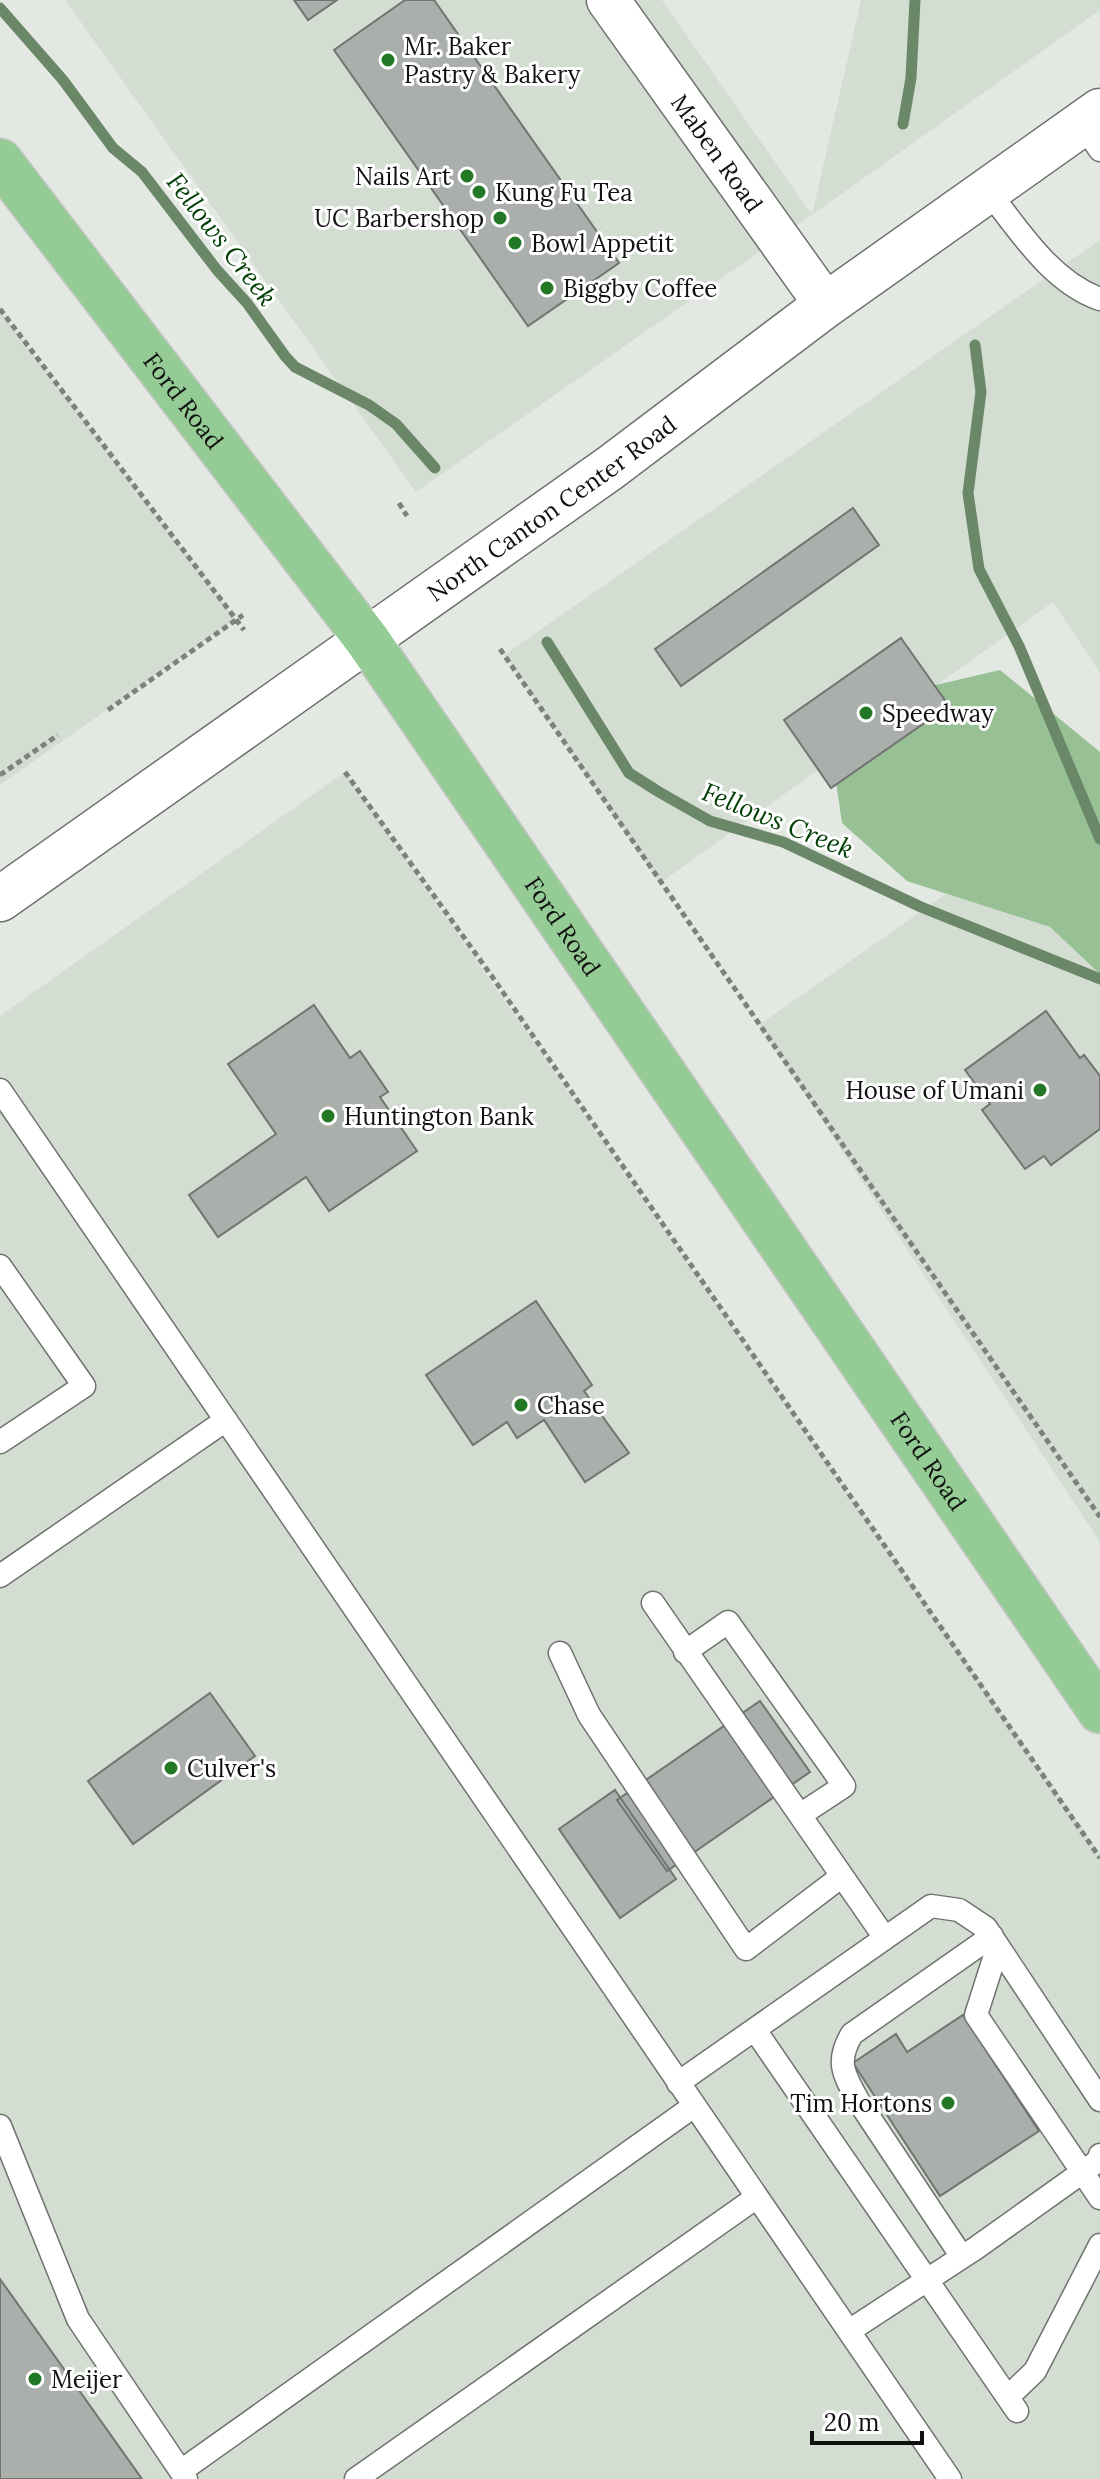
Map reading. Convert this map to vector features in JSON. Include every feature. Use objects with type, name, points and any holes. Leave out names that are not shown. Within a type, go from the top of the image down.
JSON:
[{"type":"main road","name":"North Canton Center Road","points":[[0,899],[610,468],[826,305],[988,191],[1094,128]]},
{"type":"main road","name":"Ford Road","points":[[0,161],[368,641],[1100,1711]]},
{"type":"street","name":"Maben Road","points":[[608,0],[826,305]]},
{"type":"lane","points":[[988,191],[1057,273],[1085,294],[1100,299]]},
{"type":"lane","points":[[0,1090],[950,2479]]},
{"type":"lane","points":[[0,1266],[84,1386],[2,1436]]},
{"type":"lane","points":[[0,1576],[226,1420]]},
{"type":"lane","points":[[653,1603],[885,1938]]},
{"type":"lane","points":[[685,1652],[728,1622],[798,1720],[844,1786],[800,1815]]},
{"type":"lane","points":[[560,1653],[589,1715],[746,1949],[842,1876]]},
{"type":"lane","points":[[678,2083],[931,1906],[959,1910],[995,1941],[1100,2100]]},
{"type":"lane","points":[[995,1941],[976,2015],[1100,2198]]},
{"type":"lane","points":[[962,2257],[859,2102],[844,2075],[842,2051],[852,2034],[995,1941]]},
{"type":"lane","points":[[755,2030],[1012,2404],[1035,2371],[1100,2245]]},
{"type":"lane","points":[[0,2126],[78,2319],[184,2475],[694,2106]]},
{"type":"lane","points":[[849,2331],[962,2257],[1082,2172],[1100,2155]]},
{"type":"lane","points":[[356,2479],[757,2197]]},
{"type":"path","points":[[0,309],[244,630]]},
{"type":"path","points":[[399,503],[407,516]]},
{"type":"path","points":[[108,710],[243,615]]},
{"type":"path","points":[[500,649],[1100,1517]]},
{"type":"path","points":[[0,775],[58,735]]},
{"type":"path","points":[[345,772],[616,1155],[1100,1858]]},
{"type":"shaded area","points":[[65,0],[662,0],[812,215],[416,492]]},
{"type":"shaded area","points":[[861,0],[1100,0],[1100,10],[812,215]]},
{"type":"shaded area","points":[[1100,240],[1100,673],[1053,602],[660,883],[504,655]]},
{"type":"shaded area","points":[[0,310],[236,619],[0,785]]},
{"type":"shaded area","points":[[345,772],[1100,1854],[1100,2479],[0,2479],[0,1016]]},
{"type":"shaded area","points":[[946,894],[1050,927],[1100,974],[1100,1542],[759,1025]]},
{"type":"green space","points":[[1000,670],[1100,752],[1100,974],[1050,927],[907,881],[842,823],[834,768],[910,691]]},
{"type":"building","points":[[294,0],[337,0],[308,20]]},
{"type":"building","points":[[405,0],[434,0],[619,263],[528,326],[334,50]]},
{"type":"building","points":[[853,508],[879,545],[681,686],[655,649]]},
{"type":"building","name":"Speedway","points":[[901,638],[949,706],[831,788],[784,720]]},
{"type":"building","name":"Huntington Bank","points":[[314,1005],[350,1058],[360,1051],[388,1092],[380,1097],[417,1151],[329,1211],[306,1177],[218,1237],[189,1195],[276,1134],[228,1064]]},
{"type":"building","name":"House of Umani","points":[[1046,1011],[1080,1058],[1084,1055],[1100,1076],[1100,1129],[1051,1165],[1044,1156],[1025,1169],[982,1110],[990,1104],[965,1070]]},
{"type":"building","name":"Chase","points":[[536,1301],[592,1385],[584,1391],[629,1453],[585,1482],[544,1420],[517,1438],[507,1422],[473,1445],[426,1375]]},
{"type":"building","name":"Culver's","points":[[210,1693],[255,1756],[133,1844],[88,1781]]},
{"type":"building","points":[[760,1701],[810,1772],[667,1871],[617,1800]]},
{"type":"building","points":[[615,1790],[676,1879],[620,1918],[559,1829]]},
{"type":"building","points":[[963,2015],[1039,2131],[940,2196],[853,2063],[896,2034],[907,2052]]},
{"type":"building","name":"Meijer","points":[[0,2279],[142,2479],[0,2479]]},
{"type":"waterway","points":[[903,124],[911,78],[915,0]]},
{"type":"waterway","name":"Fellows Creek","points":[[0,8],[63,80],[113,148],[142,172],[295,367],[369,405],[396,424],[435,468]]},
{"type":"waterway","points":[[975,345],[981,392],[968,493],[979,569],[1019,646],[1100,839]]},
{"type":"waterway","name":"Fellows Creek","points":[[547,642],[629,773],[659,792],[710,821],[783,842],[921,907],[1100,979]]},
{"type":"place","name":"Mr. Baker Pastry & Bakery","points":[[388,60]]},
{"type":"place","name":"Nails Art","points":[[467,176]]},
{"type":"place","name":"Kung Fu Tea","points":[[479,192]]},
{"type":"place","name":"UC Barbershop","points":[[500,218]]},
{"type":"place","name":"Bowl Appetit","points":[[515,243]]},
{"type":"place","name":"Biggby Coffee","points":[[547,288]]},
{"type":"place","name":"Speedway","points":[[866,713]]},
{"type":"place","name":"House of Umani","points":[[1040,1090]]},
{"type":"place","name":"Huntington Bank","points":[[328,1116]]},
{"type":"place","name":"Chase","points":[[521,1405]]},
{"type":"place","name":"Culver's","points":[[171,1768]]},
{"type":"place","name":"Tim Hortons","points":[[948,2103]]},
{"type":"place","name":"Meijer","points":[[35,2379]]}]
